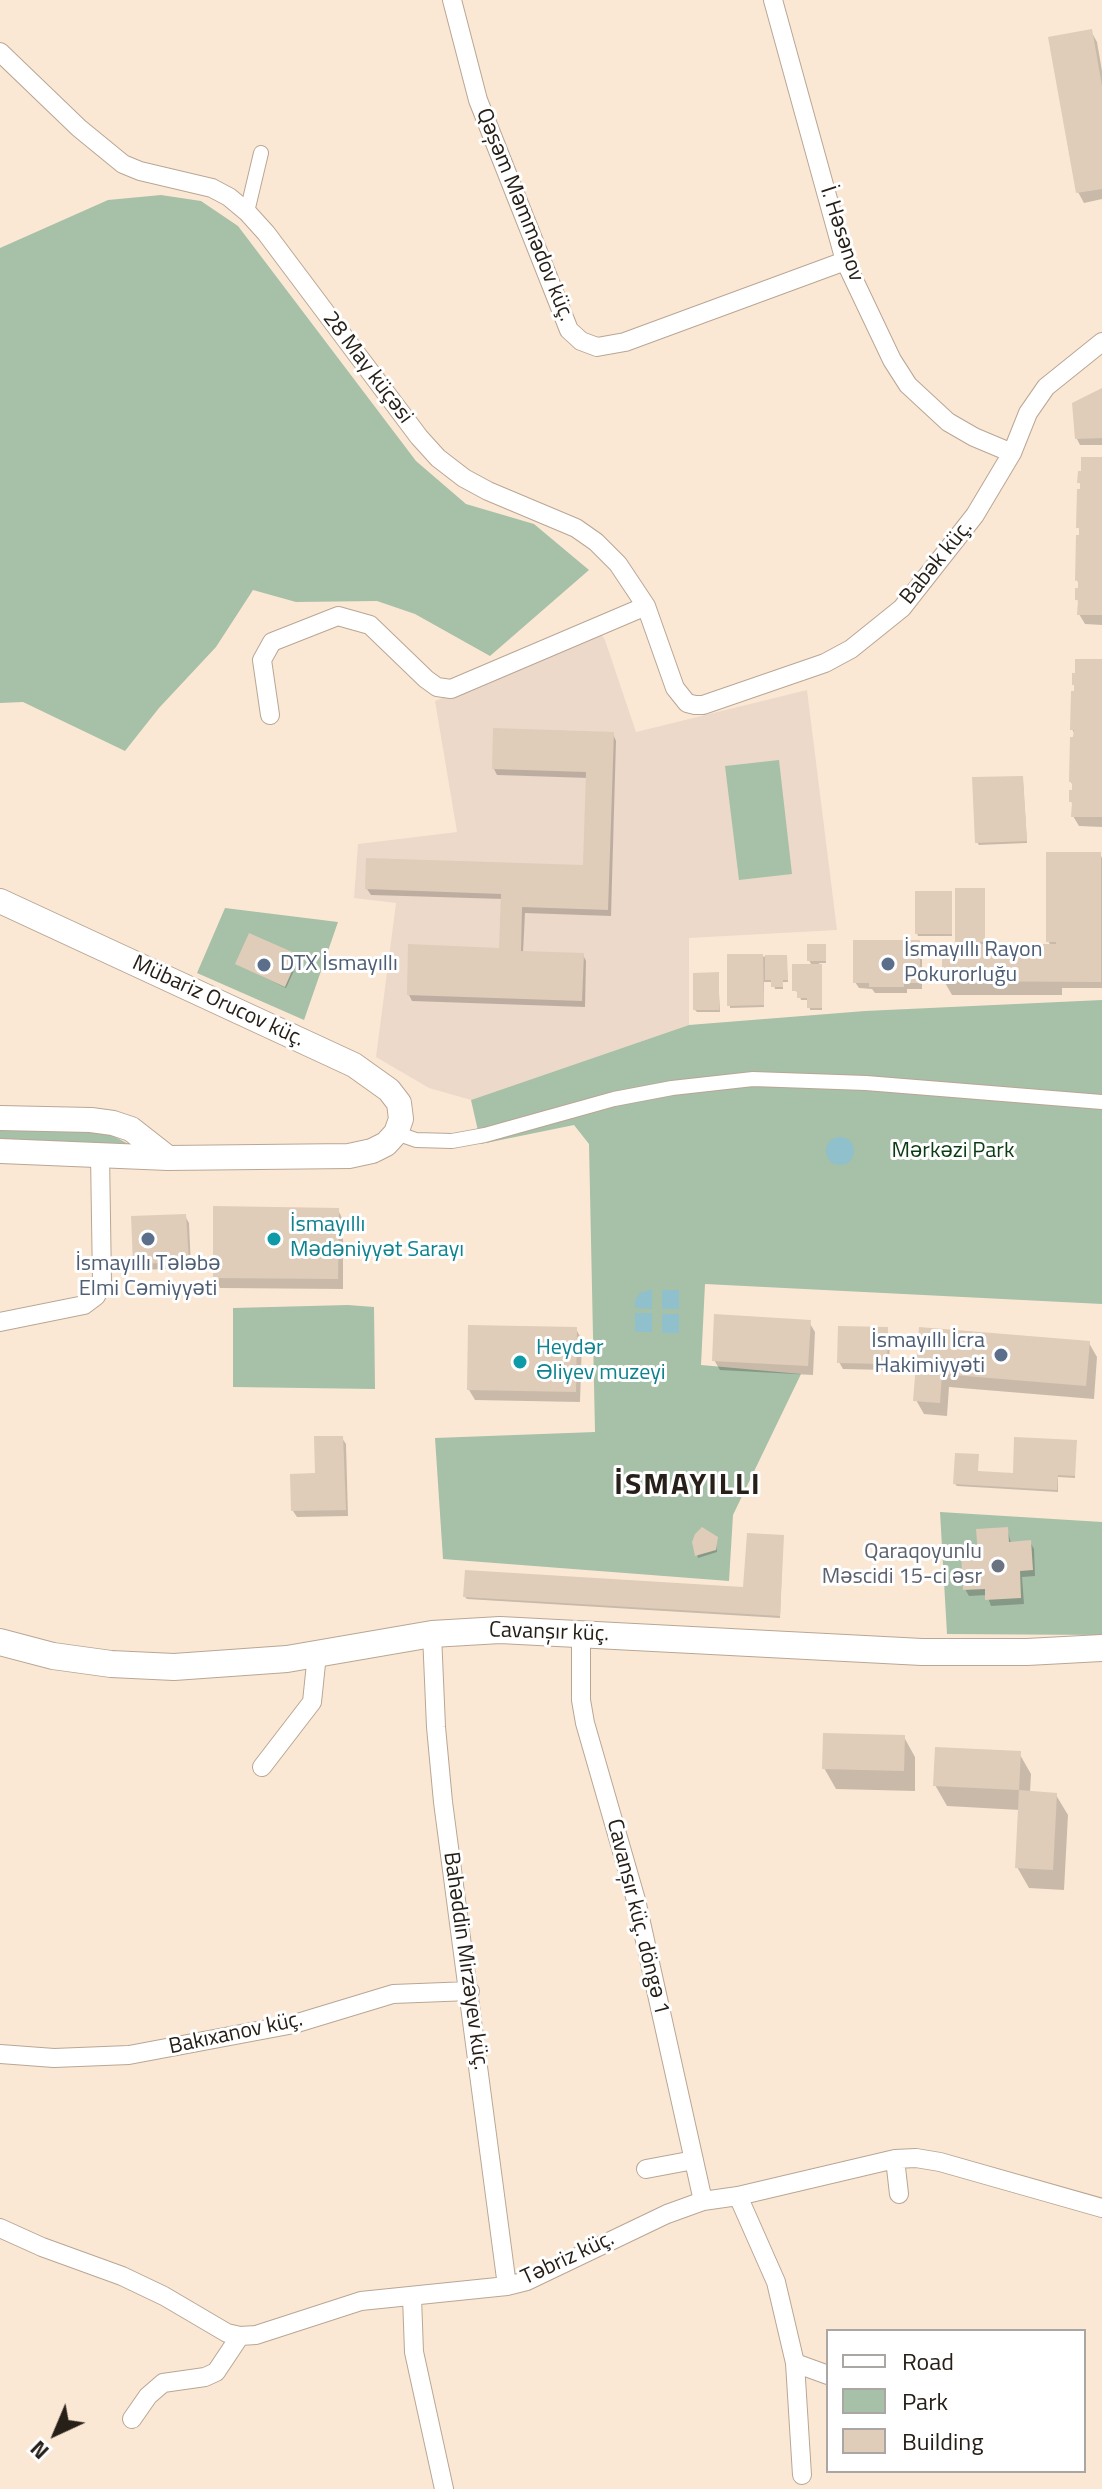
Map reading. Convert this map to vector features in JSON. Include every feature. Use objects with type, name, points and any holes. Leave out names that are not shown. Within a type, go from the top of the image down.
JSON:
[{"type":"main road","name":"Cavanşır küç.","points":[[0,1642],[53,1656],[111,1664],[174,1667],[287,1659],[432,1634],[500,1630],[922,1652],[1102,1648]]},
{"type":"street","name":"Qəşəm Məmmədov küç.","points":[[452,0],[478,100],[569,330],[581,341],[597,347],[625,342],[845,261]]},
{"type":"street","name":"İ. Həsənov","points":[[773,0],[845,261],[892,360],[908,385],[948,422],[1012,453]]},
{"type":"street","name":"28 May küçəsi","points":[[0,52],[79,128],[123,164],[212,188],[247,212],[438,458],[488,491],[576,528],[618,564],[646,606],[680,696],[687,703],[703,705]]},
{"type":"street","points":[[247,212],[261,153]]},
{"type":"street","name":"Babək küç.","points":[[703,705],[825,663],[851,649],[902,608],[975,515],[1012,453],[1028,413],[1046,387],[1102,342]]},
{"type":"street","points":[[270,715],[262,660],[272,642],[338,616],[370,625],[426,679],[437,687],[451,689],[646,606]]},
{"type":"street","name":"Mübariz Orucov küç.","points":[[0,901],[354,1065],[389,1090],[399,1103],[401,1119],[396,1133]]},
{"type":"street","points":[[0,1151],[168,1158],[349,1156],[372,1151],[386,1144],[396,1133],[416,1140],[452,1141],[485,1135],[601,1102],[672,1088],[753,1079],[866,1083],[1102,1102]]},
{"type":"street","points":[[0,1118],[113,1123],[131,1129],[168,1158]]},
{"type":"street","points":[[0,1322],[84,1305],[96,1296],[102,1283],[100,1154]]},
{"type":"street","name":"Cavanşır küç. döngə 1","points":[[581,1632],[581,1700],[585,1723],[636,1900],[703,2201]]},
{"type":"street","name":"Bahəddin Mirzəyev küç.","points":[[432,1634],[443,1802],[507,2286]]},
{"type":"street","points":[[262,1767],[312,1702],[317,1654]]},
{"type":"street","name":"Bakıxanov küç.","points":[[0,2054],[54,2058],[129,2055],[294,2024],[393,1994],[470,1991]]},
{"type":"street","points":[[895,2159],[899,2194]]},
{"type":"street","name":"Təbriz küç.","points":[[240,2336],[256,2335],[361,2301],[507,2286],[527,2281],[667,2214],[703,2201],[738,2196],[895,2159],[940,2162],[1102,2208]]},
{"type":"street","points":[[646,2169],[694,2160]]},
{"type":"street","points":[[738,2196],[776,2282],[795,2363],[802,2475]]},
{"type":"street","points":[[0,2228],[122,2276],[164,2296],[227,2333],[240,2336],[216,2372],[205,2377],[163,2383],[148,2396],[132,2419]]},
{"type":"street","points":[[412,2297],[414,2352],[444,2489]]},
{"type":"street","points":[[795,2363],[826,2374]]},
{"type":"shaded area","points":[[600,632],[636,732],[807,690],[837,930],[689,938],[689,1025],[471,1100],[429,1088],[376,1057],[396,903],[354,898],[358,844],[457,832],[435,701]]},
{"type":"green space","points":[[161,195],[201,201],[238,226],[416,461],[466,504],[534,524],[589,570],[490,656],[415,614],[377,601],[296,602],[253,590],[216,647],[159,708],[125,751],[23,702],[0,703],[0,248],[108,200]]},
{"type":"green space","points":[[779,760],[792,874],[739,880],[725,766]]},
{"type":"green space","points":[[225,908],[338,922],[304,1020],[197,973]]},
{"type":"green space","name":"Mərkəzi Park","points":[[1102,1000],[1102,1304],[705,1284],[701,1365],[801,1374],[733,1515],[729,1581],[443,1559],[435,1438],[595,1432],[589,1144],[574,1125],[481,1144],[471,1100],[689,1025],[865,1011]]},
{"type":"green space","points":[[0,1130],[106,1132],[134,1147],[0,1143]]},
{"type":"green space","points":[[374,1307],[375,1389],[233,1387],[233,1308]]},
{"type":"green space","points":[[940,1512],[1102,1522],[1102,1635],[947,1634]]},
{"type":"water","points":[[840,1137],[850,1141],[854,1151],[850,1161],[840,1165],[830,1161],[826,1151],[830,1141]]},
{"type":"water","points":[[652,1289],[652,1309],[635,1308],[635,1300],[640,1293]]},
{"type":"water","points":[[662,1290],[679,1290],[679,1309],[662,1309]]},
{"type":"water","points":[[635,1313],[652,1313],[652,1332],[635,1332]]},
{"type":"water","points":[[662,1314],[679,1314],[679,1333],[662,1333]]},
{"type":"building","points":[[1092,29],[1102,86],[1102,189],[1076,193],[1048,37]]},
{"type":"building","points":[[1102,388],[1102,438],[1075,439],[1072,403]]},
{"type":"building","points":[[1081,457],[1102,457],[1102,615],[1077,615],[1078,600],[1075,600],[1075,588],[1078,588],[1078,580],[1075,581],[1076,535],[1079,535],[1079,528],[1076,528],[1077,489],[1080,489],[1080,483],[1077,483]]},
{"type":"building","points":[[1075,659],[1102,659],[1102,817],[1071,817],[1070,737],[1073,737],[1074,730],[1070,730]]},
{"type":"building","points":[[493,728],[614,732],[608,910],[522,907],[521,951],[584,953],[582,1001],[407,995],[408,944],[499,948],[501,894],[365,889],[366,858],[583,865],[586,772],[492,769]]},
{"type":"building","points":[[1023,776],[1027,841],[975,843],[972,777]]},
{"type":"building","points":[[1046,852],[1101,852],[1101,982],[942,981],[942,944],[1056,944],[1046,942]]},
{"type":"building","points":[[955,888],[985,888],[985,942],[955,942]]},
{"type":"building","points":[[915,891],[952,891],[952,934],[915,934]]},
{"type":"building","points":[[249,933],[299,955],[285,987],[235,964]]},
{"type":"building","points":[[853,940],[920,940],[920,983],[904,983],[904,987],[869,987],[869,983],[853,983]]},
{"type":"building","points":[[807,944],[826,944],[826,961],[807,961]]},
{"type":"building","points":[[727,954],[763,954],[764,1005],[727,1006]]},
{"type":"building","points":[[765,955],[787,955],[788,980],[783,980],[783,987],[771,987],[771,980],[765,980]]},
{"type":"building","points":[[792,964],[822,964],[822,1008],[807,1008],[807,998],[797,998],[797,991],[792,991]]},
{"type":"building","points":[[719,972],[719,1010],[693,1010],[693,973]]},
{"type":"building","points":[[213,1206],[339,1208],[338,1279],[213,1278]]},
{"type":"building","points":[[186,1214],[189,1262],[133,1264],[131,1216]]},
{"type":"building","points":[[714,1314],[811,1320],[808,1366],[712,1361]]},
{"type":"building","points":[[468,1325],[577,1327],[576,1392],[467,1390]]},
{"type":"building","points":[[838,1326],[888,1327],[887,1364],[837,1363]]},
{"type":"building","points":[[919,1327],[1090,1341],[1086,1386],[942,1374],[940,1403],[913,1401]]},
{"type":"building","points":[[314,1436],[343,1436],[346,1510],[291,1511],[290,1474],[315,1473]]},
{"type":"building","points":[[1014,1437],[1077,1440],[1075,1476],[1058,1475],[1057,1490],[953,1484],[955,1453],[979,1454],[978,1471],[1013,1473]]},
{"type":"building","points":[[702,1527],[718,1537],[716,1550],[695,1556],[692,1542]]},
{"type":"building","points":[[1008,1527],[1009,1542],[1031,1540],[1033,1570],[1020,1571],[1021,1598],[985,1600],[985,1589],[963,1590],[961,1554],[978,1554],[976,1529]]},
{"type":"building","points":[[747,1533],[784,1535],[780,1616],[463,1597],[465,1570],[743,1587]]},
{"type":"building","points":[[823,1733],[905,1735],[904,1771],[822,1769]]},
{"type":"building","points":[[935,1747],[1021,1751],[1019,1790],[933,1786]]},
{"type":"building","points":[[1019,1790],[1057,1793],[1053,1870],[1015,1868]]},
{"type":"place","name":"İsmayıllı Rayon Pokurorluğu","points":[[888,964]]},
{"type":"place","name":"DTX İsmayıllı","points":[[264,965]]},
{"type":"place","name":"İsmayıllı Tələbə Elmi Cəmiyyəti","points":[[148,1239]]},
{"type":"place","name":"İsmayıllı Mədəniyyət Sarayı","points":[[274,1239]]},
{"type":"place","name":"İsmayıllı İcra Hakimiyyəti","points":[[1001,1355]]},
{"type":"place","name":"Heydər Əliyev muzeyi","points":[[520,1362]]},
{"type":"place","name":"Qaraqoyunlu Məscidi 15-ci əsr","points":[[998,1566]]},
{"type":"district","name":"İSMAYILLI","points":[[688,1487]]}]
